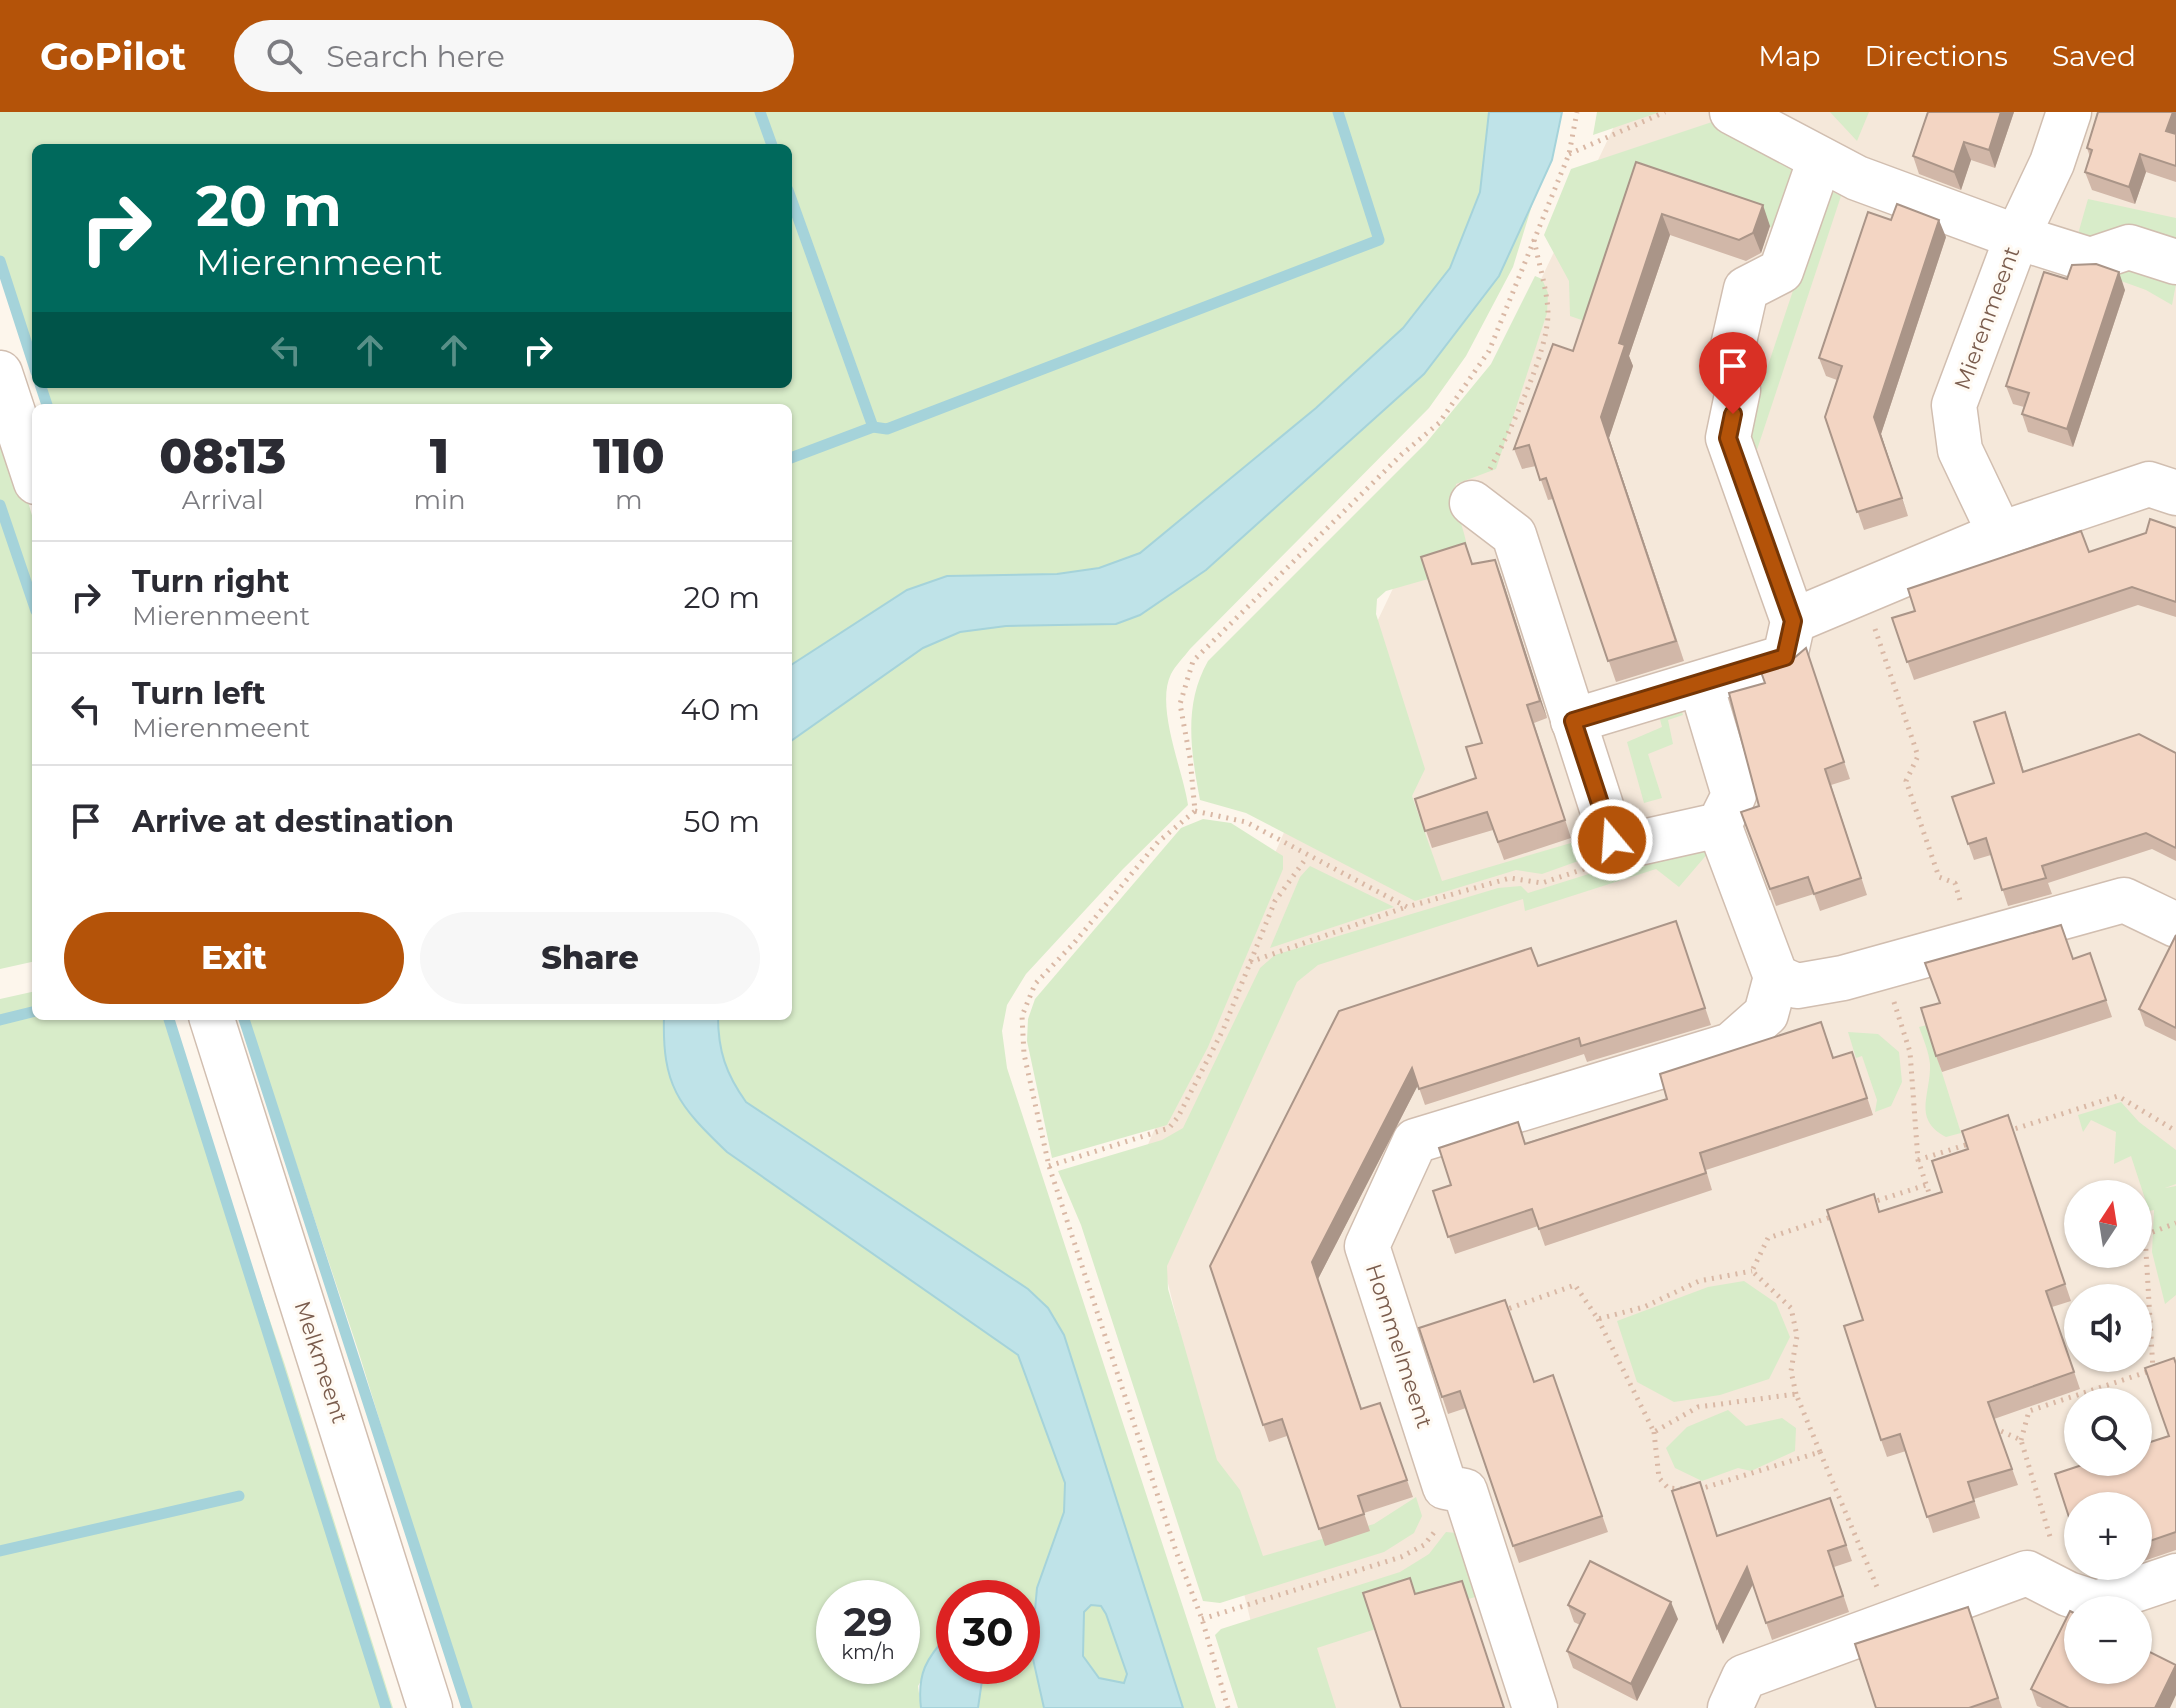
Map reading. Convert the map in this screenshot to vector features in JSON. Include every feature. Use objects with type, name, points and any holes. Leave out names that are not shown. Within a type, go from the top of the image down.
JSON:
[{"type":"street","name":"Mierenmeent","points":[[1732,112],[1857,178],[2017,237]]},
{"type":"street","name":"Mierenmeent","points":[[2000,534],[1960,450],[1954,405],[2017,237],[2052,163],[2069,112]]},
{"type":"street","points":[[1573,721],[1701,685],[1785,657],[1793,621],[1728,438],[1738,390],[1733,346],[1746,289],[1781,271],[1820,159]]},
{"type":"street","points":[[2017,237],[2090,260],[2129,247],[2176,262]]},
{"type":"street","points":[[0,373],[32,470]]},
{"type":"street","points":[[1793,621],[2000,534],[2149,484],[2176,493]]},
{"type":"street","points":[[1472,503],[1514,535],[1612,840],[1634,844],[1719,825]]},
{"type":"street","points":[[1701,685],[1734,795],[1719,825],[1776,977],[1797,986],[1882,967],[1973,939],[2124,900],[2176,925]]},
{"type":"street","name":"Hommelmeent","points":[[1465,1491],[1445,1487],[1367,1246],[1415,1141],[1731,1045],[1766,1014],[1776,977]]},
{"type":"street","name":"Melkmeent","points":[[212,1020],[430,1708]]},
{"type":"street","points":[[1465,1491],[1535,1708]]},
{"type":"street","points":[[1730,1708],[1744,1677],[1893,1625],[2027,1573],[2068,1594],[2096,1603],[2176,1576]]},
{"type":"path","points":[[1195,811],[1190,758],[1180,704],[1193,661],[1401,455],[1439,423],[1489,351],[1569,154],[1577,112]]},
{"type":"path","points":[[1569,154],[1665,112]]},
{"type":"path","points":[[1472,503],[1507,437],[1536,361],[1548,314],[1534,238]]},
{"type":"path","points":[[1862,592],[1918,756],[1906,781],[1939,877],[1955,883],[1973,939]]},
{"type":"path","points":[[1195,811],[1246,822],[1307,857],[1407,907]]},
{"type":"path","points":[[1195,811],[1158,842],[1074,943],[1035,984],[1022,1016],[1024,1054],[1049,1166],[1177,1554],[1202,1619],[1228,1708]]},
{"type":"path","points":[[1250,962],[1407,907],[1510,878],[1542,883],[1574,874],[1600,861],[1612,840]]},
{"type":"path","points":[[1049,1166],[1169,1128],[1178,1117],[1223,1030],[1275,901],[1307,857]]},
{"type":"path","points":[[1882,967],[1910,1052],[1918,1160],[1936,1214]]},
{"type":"path","points":[[2003,1133],[2118,1096],[2176,1131]]},
{"type":"path","points":[[1918,1160],[1975,1142]]},
{"type":"path","points":[[1868,1204],[1926,1185]]},
{"type":"path","points":[[1752,1271],[1768,1238],[1840,1214]]},
{"type":"path","points":[[2068,1594],[2021,1440],[2029,1411],[2153,1370],[2145,1235],[2176,1223]]},
{"type":"path","points":[[1598,1319],[1644,1307],[1699,1281],[1752,1271]]},
{"type":"path","points":[[1752,1271],[1791,1308],[1797,1336],[1791,1371],[1796,1394],[1893,1625]]},
{"type":"path","points":[[1487,1316],[1575,1285],[1598,1319],[1654,1432],[1659,1478],[1668,1488],[1697,1491],[1820,1452]]},
{"type":"path","points":[[1654,1432],[1698,1407],[1796,1394]]},
{"type":"path","points":[[1987,1425],[2021,1440]]},
{"type":"path","points":[[1202,1619],[1401,1557],[1424,1545],[1465,1491]]},
{"type":"shaded area","points":[[1621,112],[2176,112],[2176,1708],[1272,1708],[1139,1165],[1364,649]]},
{"type":"green space","points":[[0,112],[1489,112],[1480,192],[1450,268],[1403,328],[1316,408],[1140,553],[1099,568],[1057,574],[947,576],[906,590],[792,664],[792,404],[47,404],[41,388],[792,388],[792,144],[32,144],[32,361],[0,266]]},
{"type":"green space","points":[[1597,112],[1660,112],[1593,135]]},
{"type":"green space","points":[[1830,112],[1869,112],[1857,141]]},
{"type":"green space","points":[[1712,122],[1801,153],[1780,230],[1652,190],[1608,329],[1570,316],[1569,281],[1544,235],[1571,169]]},
{"type":"green space","points":[[1827,189],[1841,196],[1749,474],[1742,443]]},
{"type":"green space","points":[[2088,199],[2176,218],[2176,238],[2125,225],[2117,246],[2074,248]]},
{"type":"green space","points":[[1533,202],[1513,267],[1466,356],[1429,408],[1190,649],[1171,674],[1166,703],[1168,721],[1188,805],[1123,869],[1026,974],[1007,1005],[1002,1031],[1007,1068],[1216,1708],[1183,1708],[1064,1335],[1048,1308],[1028,1289],[746,1102],[724,1062],[718,1020],[792,1020],[792,740],[923,648],[960,632],[1006,626],[1116,624],[1140,615],[1206,570],[1499,276]]},
{"type":"green space","points":[[2102,260],[2176,284],[2172,305],[2146,290],[2085,268]]},
{"type":"green space","points":[[1535,276],[1542,279],[1548,293],[1547,313],[1496,469],[1456,484],[1457,506],[1467,546],[1467,568],[1386,591],[1377,599],[1376,614],[1425,769],[1412,796],[1442,881],[1605,833],[1598,854],[1542,874],[1516,870],[1415,901],[1246,813],[1200,800],[1191,729],[1195,695],[1208,661],[1426,443],[1491,364]]},
{"type":"green space","points":[[0,406],[32,515],[32,962],[0,969]]},
{"type":"green space","points":[[1677,697],[1683,715],[1668,720],[1673,744],[1648,754],[1662,798],[1644,803],[1627,742],[1662,727],[1656,704]]},
{"type":"green space","points":[[1203,819],[1231,823],[1283,856],[1283,869],[1208,1047],[1167,1125],[1052,1158],[1027,1041],[1028,1019],[1035,999],[1181,828]]},
{"type":"green space","points":[[1640,851],[1709,852],[1679,887],[1656,869],[1525,911],[1523,899],[1318,965],[1297,982],[1167,1266],[1168,1289],[1217,1460],[1240,1490],[1263,1556],[1374,1524],[1416,1497],[1422,1516],[1414,1533],[1384,1552],[1220,1603],[1203,1601],[1081,1225],[1058,1171],[1162,1140],[1183,1128],[1260,968],[1275,955],[1498,888],[1521,886],[1528,893],[1627,862]]},
{"type":"green space","points":[[1310,866],[1394,907],[1270,948],[1300,877]]},
{"type":"green space","points":[[32,992],[32,1008],[0,1015],[0,999]]},
{"type":"green space","points":[[32,1017],[32,1020],[168,1020],[285,1365],[393,1708],[0,1708],[0,1024]]},
{"type":"green space","points":[[248,1020],[664,1020],[667,1059],[678,1092],[697,1121],[727,1152],[1018,1355],[1065,1483],[1064,1512],[1040,1580],[936,1580],[936,1656],[920,1683],[920,1580],[816,1580],[816,1684],[919,1684],[921,1708],[468,1708],[358,1350]]},
{"type":"green space","points":[[1927,1025],[1961,1133],[1946,1137],[1929,1122],[1926,1114],[1930,1064],[1919,1027]]},
{"type":"green space","points":[[1848,1032],[1878,1034],[1899,1052],[1902,1082],[1891,1106],[1875,1112],[1877,1100],[1862,1056],[1856,1058]]},
{"type":"green space","points":[[2121,1102],[2139,1122],[2176,1150],[2176,1184],[2165,1188],[2176,1186],[2176,1295],[2165,1304],[2152,1252],[2152,1180],[2139,1180],[2131,1156],[2114,1164],[2116,1132],[2091,1120],[2083,1132],[2078,1115]]},
{"type":"green space","points":[[1744,1281],[1776,1303],[1790,1337],[1769,1379],[1720,1395],[1674,1402],[1637,1382],[1617,1321],[1708,1287]]},
{"type":"green space","points":[[1728,1410],[1746,1426],[1782,1418],[1796,1428],[1795,1451],[1751,1471],[1738,1468],[1702,1481],[1675,1468],[1666,1448],[1687,1427]]},
{"type":"green space","points":[[1446,1532],[1456,1533],[1478,1596],[1317,1648],[1336,1708],[1238,1708],[1215,1635],[1221,1629],[1400,1572],[1429,1554]]},
{"type":"green space","points":[[1092,1605],[1101,1606],[1106,1614],[1127,1675],[1124,1683],[1099,1678],[1083,1656],[1084,1612]]},
{"type":"green space","points":[[981,1684],[1039,1684],[1044,1708],[978,1708]]},
{"type":"water","points":[[1489,112],[1562,112],[1552,160],[1499,276],[1424,374],[1206,570],[1140,615],[1116,624],[1006,626],[960,632],[923,648],[792,740],[792,664],[907,590],[947,576],[1057,574],[1099,568],[1140,553],[1316,408],[1403,328],[1450,268],[1480,192]]},
{"type":"water","points":[[664,1020],[718,1020],[724,1062],[746,1102],[1028,1289],[1048,1308],[1064,1335],[1183,1708],[1044,1708],[1039,1684],[1040,1580],[1064,1512],[1065,1483],[1018,1355],[727,1152],[685,1107],[670,1077]],"holes":[[[1091,1605],[1101,1606],[1106,1614],[1127,1674],[1124,1683],[1099,1678],[1083,1656],[1084,1612]]]},
{"type":"water","points":[[936,1649],[936,1684],[982,1684],[978,1708],[921,1708],[922,1676]]},
{"type":"building","points":[[1928,112],[2001,112],[1989,150],[1964,142],[1954,172],[1913,156]]},
{"type":"building","points":[[2098,112],[2173,112],[2166,131],[2176,134],[2176,166],[2140,154],[2129,187],[2085,172],[2092,150],[2087,148]]},
{"type":"building","points":[[1636,162],[1763,205],[1753,233],[1739,240],[1662,214],[1619,343],[1625,345],[1601,417],[1676,641],[1608,661],[1546,478],[1540,480],[1529,445],[1514,449],[1553,344],[1573,351]]},
{"type":"building","points":[[1897,204],[1939,220],[1874,417],[1902,498],[1857,512],[1825,417],[1842,366],[1819,358],[1868,212],[1891,220]]},
{"type":"building","points":[[2096,264],[2119,272],[2067,429],[2022,414],[2029,393],[2006,386],[2044,272],[2067,279],[2072,265]]},
{"type":"building","points":[[2150,519],[2176,528],[2176,602],[2132,587],[1907,662],[1892,618],[1915,611],[1908,589],[2081,531],[2089,552],[2146,533]]},
{"type":"building","points":[[1465,543],[1472,564],[1495,560],[1540,701],[1527,705],[1565,820],[1498,842],[1487,812],[1425,831],[1415,799],[1476,778],[1466,747],[1482,743],[1421,557]]},
{"type":"building","points":[[1806,648],[1844,762],[1825,769],[1861,878],[1814,894],[1808,877],[1770,889],[1741,812],[1759,806],[1729,693],[1765,683],[1761,672],[1787,664]]},
{"type":"building","points":[[2005,712],[2023,772],[2139,734],[2176,753],[2176,848],[2146,833],[2042,866],[2046,878],[2002,890],[1986,838],[1968,844],[1952,797],[1994,783],[1974,722]]},
{"type":"building","points":[[1676,921],[1705,1008],[1581,1046],[1579,1038],[1419,1089],[1412,1068],[1312,1262],[1361,1409],[1380,1403],[1407,1480],[1358,1496],[1364,1514],[1319,1529],[1282,1419],[1263,1425],[1210,1266],[1339,1011],[1531,948],[1538,966]]},
{"type":"building","points":[[2061,925],[2073,959],[2090,953],[2106,1000],[1936,1056],[1921,1008],[1940,1003],[1925,963]]},
{"type":"building","points":[[2176,935],[2176,1028],[2139,1009]]},
{"type":"building","points":[[1821,1022],[1833,1058],[1852,1052],[1867,1098],[1700,1153],[1706,1173],[1539,1229],[1532,1209],[1448,1237],[1433,1191],[1451,1185],[1439,1148],[1518,1122],[1525,1144],[1667,1099],[1660,1074]]},
{"type":"building","points":[[2008,1115],[2065,1284],[2046,1291],[2064,1343],[2064,1372],[2074,1372],[1988,1402],[2012,1469],[1968,1482],[1974,1501],[1927,1517],[1900,1434],[1881,1440],[1844,1326],[1863,1320],[1827,1210],[1874,1194],[1879,1212],[1942,1192],[1932,1161],[1968,1149],[1962,1131]]},
{"type":"building","points":[[1505,1300],[1534,1382],[1553,1375],[1602,1516],[1513,1546],[1460,1391],[1442,1397],[1419,1328]]},
{"type":"building","points":[[2174,1358],[2176,1364],[2176,1532],[2152,1540],[2152,1492],[2064,1492],[2064,1502],[2055,1474],[2064,1471],[2064,1476],[2152,1476],[2152,1441],[2169,1436],[2146,1372],[2152,1372],[2152,1366]]},
{"type":"building","points":[[1700,1482],[1717,1536],[1830,1498],[1846,1545],[1828,1551],[1843,1596],[1766,1623],[1747,1567],[1717,1628],[1672,1491]]},
{"type":"building","points":[[1590,1561],[1671,1602],[1631,1684],[1567,1651],[1585,1614],[1568,1605]]},
{"type":"building","points":[[1410,1578],[1415,1594],[1462,1581],[1504,1708],[1401,1708],[1363,1593]]},
{"type":"building","points":[[1968,1607],[1998,1698],[1969,1708],[1876,1708],[1855,1644]]},
{"type":"building","points":[[2064,1623],[2064,1684],[2152,1684],[2152,1653],[2176,1665],[2155,1708],[2069,1708],[2031,1689]]},
{"type":"waterway","points":[[760,112],[772,144]]},
{"type":"waterway","points":[[792,457],[873,427],[887,429],[1379,240],[1338,112]]},
{"type":"waterway","points":[[792,201],[873,427]]},
{"type":"waterway","points":[[0,261],[32,360]]},
{"type":"waterway","points":[[41,388],[47,404]]},
{"type":"waterway","points":[[0,505],[32,599]]},
{"type":"waterway","points":[[0,1020],[32,1012]]},
{"type":"waterway","points":[[169,1020],[386,1708]]},
{"type":"waterway","points":[[244,1020],[467,1708]]},
{"type":"waterway","points":[[0,1551],[239,1496]]},
{"type":"route","points":[[1612,840],[1573,721],[1701,685],[1785,657],[1793,621],[1728,438],[1733,414]]}]
